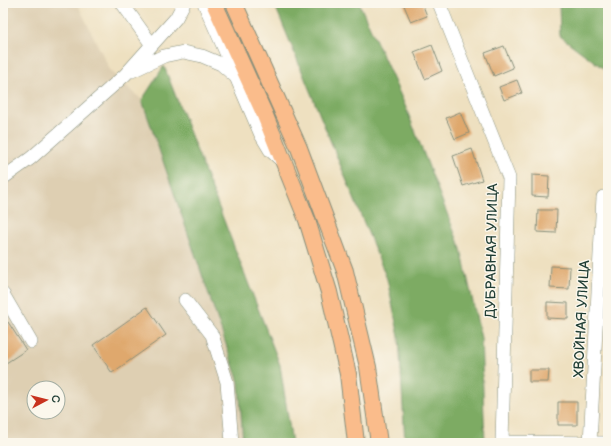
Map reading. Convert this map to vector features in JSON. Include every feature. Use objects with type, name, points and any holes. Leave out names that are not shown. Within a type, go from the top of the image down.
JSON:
[{"type":"main road","points":[[214,3],[264,113],[307,220],[329,292],[348,374],[356,443]]},
{"type":"main road","points":[[234,3],[299,148],[345,271],[368,367],[379,443]]},
{"type":"street","points":[[122,3],[152,45]]},
{"type":"street","points":[[3,178],[31,158],[125,75],[176,18],[184,3]]},
{"type":"street","points":[[204,3],[261,136],[270,150],[284,163]]},
{"type":"street","name":"ДУБРАВНАЯ УЛИЦА","points":[[439,3],[509,178],[502,442],[590,443]]},
{"type":"street","points":[[125,75],[164,56],[183,52],[202,56],[221,64],[236,76]]},
{"type":"street","name":"ХВОЙНАЯ УЛИЦА","points":[[590,443],[604,198]]},
{"type":"street","points":[[3,294],[31,342]]},
{"type":"street","points":[[185,300],[212,335],[227,382],[232,443]]},
{"type":"street","points":[[590,443],[608,443]]},
{"type":"shaded area","points":[[3,3],[77,3],[111,72],[142,100],[239,382],[243,443],[3,443]]},
{"type":"green space","points":[[274,3],[359,3],[404,103],[461,249],[481,338],[485,443],[405,443],[399,337],[387,279]]},
{"type":"green space","points":[[559,3],[608,3],[608,72],[560,36]]},
{"type":"green space","points":[[164,66],[280,365],[292,443],[243,443],[239,382],[142,100]]},
{"type":"building","points":[[403,3],[422,3],[427,16],[411,22]]},
{"type":"building","points":[[432,45],[442,71],[425,79],[414,52]]},
{"type":"building","points":[[504,46],[513,68],[494,76],[485,53]]},
{"type":"building","points":[[517,80],[522,93],[504,100],[499,87]]},
{"type":"building","points":[[460,112],[469,133],[455,139],[446,118]]},
{"type":"building","points":[[472,149],[482,180],[463,186],[453,156]]},
{"type":"building","points":[[532,175],[549,176],[548,197],[532,196]]},
{"type":"building","points":[[538,210],[557,210],[556,233],[537,232]]},
{"type":"building","points":[[551,266],[570,267],[569,289],[550,288]]},
{"type":"building","points":[[547,302],[568,303],[568,319],[547,318]]},
{"type":"building","points":[[147,307],[166,335],[112,373],[93,345]]},
{"type":"building","points":[[8,322],[26,350],[3,365],[3,326]]},
{"type":"building","points":[[529,370],[549,370],[548,382],[529,382]]},
{"type":"building","points":[[558,402],[577,402],[577,425],[558,425]]}]
